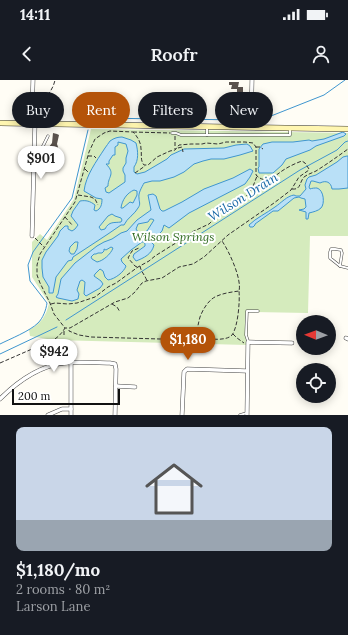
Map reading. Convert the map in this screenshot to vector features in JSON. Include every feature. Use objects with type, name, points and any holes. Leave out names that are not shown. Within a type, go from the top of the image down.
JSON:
[{"type":"street","points":[[33,92],[34,80]]},
{"type":"street","points":[[252,80],[252,92]]},
{"type":"street","points":[[0,123],[12,123]]},
{"type":"street","points":[[64,123],[138,124]]},
{"type":"street","points":[[32,236],[34,150],[36,128]]},
{"type":"street","points":[[273,128],[348,129]]},
{"type":"street","points":[[247,414],[248,344],[292,343]]},
{"type":"street","points":[[0,399],[10,389],[28,376],[52,366],[63,363],[110,363],[115,364],[116,369],[115,415]]},
{"type":"street","points":[[70,415],[71,363]]},
{"type":"street","points":[[182,415],[184,372],[187,369],[247,371]]},
{"type":"street","points":[[116,386],[135,387]]},
{"type":"street","points":[[48,415],[62,409],[71,409]]},
{"type":"lane","points":[[206,128],[206,135]]},
{"type":"lane","points":[[251,128],[252,135]]},
{"type":"lane","points":[[172,133],[181,135],[290,135],[290,128]]},
{"type":"lane","points":[[34,150],[42,148],[48,136]]},
{"type":"lane","points":[[340,266],[341,250],[331,250],[330,258],[340,266],[348,268]]},
{"type":"lane","points":[[248,344],[246,335],[247,311],[258,311]]},
{"type":"lane","points":[[240,415],[247,414]]},
{"type":"path","points":[[50,92],[55,80]]},
{"type":"path","points":[[65,328],[54,314],[36,271],[38,259],[44,247],[75,202],[93,142],[99,135],[110,132],[172,133],[175,135],[175,150]]},
{"type":"path","points":[[133,132],[141,145],[142,162],[146,165]]},
{"type":"path","points":[[51,304],[77,303],[95,297],[192,232],[209,224],[216,217],[245,198],[252,189],[257,176],[256,147],[253,143],[252,135]]},
{"type":"path","points":[[135,173],[146,165],[150,164],[159,156],[175,150],[179,145],[239,142],[253,143]]},
{"type":"path","points":[[177,147],[182,147],[183,152]]},
{"type":"path","points":[[256,147],[263,149]]},
{"type":"path","points":[[292,189],[299,187],[305,177],[310,173],[316,171],[348,149]]},
{"type":"path","points":[[88,156],[94,156],[96,158]]},
{"type":"path","points":[[65,328],[70,328],[112,304],[128,298],[142,283],[162,278],[179,268],[193,264],[209,253],[234,230],[292,189],[299,177],[309,169],[302,161],[282,171],[274,178],[260,178],[257,176]]},
{"type":"path","points":[[84,169],[88,172]]},
{"type":"path","points":[[77,195],[91,197],[95,199],[98,205]]},
{"type":"path","points":[[64,217],[73,226]]},
{"type":"path","points":[[37,239],[44,247]]},
{"type":"path","points":[[68,328],[69,331],[79,335],[91,337],[160,338],[187,337],[194,335],[217,339],[228,338],[233,334],[238,317],[240,286],[236,270],[222,241]]},
{"type":"path","points":[[138,267],[135,266],[128,258],[132,251],[139,248]]},
{"type":"path","points":[[140,266],[147,281]]},
{"type":"path","points":[[194,335],[198,329],[198,324],[202,313],[210,301],[217,296],[239,291]]},
{"type":"path","points":[[112,304],[117,307],[120,312]]},
{"type":"path","points":[[0,363],[59,336],[65,328]]},
{"type":"path","points":[[63,331],[64,335]]},
{"type":"path","points":[[233,334],[248,344]]},
{"type":"path","points":[[44,343],[52,366]]},
{"type":"green space","name":"Wilson Springs","points":[[91,129],[348,133],[348,236],[310,236],[308,313],[248,312],[247,345],[53,340],[30,336],[29,330],[37,325],[42,319],[49,303],[32,277],[32,242],[40,234],[47,240],[74,199]]},
{"type":"water","points":[[343,132],[346,134],[344,136],[286,159],[273,173],[259,173],[259,149],[263,144],[272,142],[312,141],[324,139]]},
{"type":"water","points":[[122,137],[136,143],[138,155],[134,172],[137,174],[145,172],[171,155],[184,149],[224,148],[247,144],[253,151],[224,159],[211,159],[203,161],[194,164],[184,172],[174,177],[144,183],[139,194],[139,207],[124,225],[121,225],[73,257],[72,260],[68,261],[56,277],[53,293],[49,293],[49,287],[43,277],[42,260],[60,231],[65,226],[68,226],[68,229],[72,231],[78,225],[71,216],[80,201],[88,201],[95,205],[94,210],[96,211],[100,208],[102,199],[96,198],[84,191],[85,185],[92,169],[110,141]],"holes":[[[118,142],[126,144],[128,151],[126,163],[123,168],[125,182],[109,193],[106,192],[105,188],[108,186],[111,170],[106,164],[109,164],[109,161],[113,155],[115,155],[115,147],[118,145]],[[131,191],[137,191],[137,195],[133,203],[130,202],[121,208],[124,200]],[[112,214],[121,218],[122,220],[121,222],[110,224],[105,229],[101,230],[99,227],[108,216]],[[75,242],[78,242],[77,249],[74,254],[71,254],[69,251],[70,247]]]},
{"type":"water","points":[[348,156],[348,188],[332,189],[328,182],[320,183],[311,181],[309,187],[310,189],[319,189],[323,200],[321,208],[317,211],[309,213],[308,219],[306,219],[306,212],[299,210],[306,207],[305,199],[299,197],[294,198],[278,211],[273,211],[253,227],[250,227],[249,225],[252,222],[286,198],[294,195],[300,196],[306,189],[305,185],[309,177],[316,175],[343,157]]},
{"type":"water","points":[[250,169],[253,171],[245,184],[189,213],[169,228],[164,225],[162,231],[151,239],[151,242],[154,245],[153,248],[145,257],[136,261],[133,257],[134,254],[145,246],[144,242],[131,250],[121,259],[126,266],[116,277],[108,280],[103,271],[100,269],[94,276],[103,284],[100,288],[86,296],[84,294],[85,282],[82,280],[80,281],[77,290],[79,294],[78,299],[72,301],[56,297],[61,279],[75,263],[97,246],[127,231],[137,220],[151,210],[148,195],[153,194],[156,196],[160,209],[164,211],[204,189],[233,178]],"holes":[[[150,219],[154,220],[147,231],[141,233],[138,232],[136,229],[138,224],[148,222]],[[111,247],[113,248],[112,250],[104,259],[97,262],[92,259],[91,257],[94,254],[102,253],[104,249],[106,250]]]},
{"type":"building","points":[[229,82],[239,82],[238,87],[243,87],[243,92],[237,92],[237,89],[231,89],[232,85],[229,85]]},
{"type":"building","points":[[53,133],[59,135],[57,144],[58,147],[50,156],[45,152],[52,143]]},
{"type":"waterway","points":[[273,115],[324,95],[345,80]]},
{"type":"waterway","points":[[130,118],[215,120]]},
{"type":"waterway","points":[[0,344],[34,326],[40,321],[44,314],[47,303],[30,281],[28,265],[33,252],[72,198],[88,130]]},
{"type":"waterway","name":"Wilson Drain","points":[[66,320],[300,170],[337,150],[348,141]]},
{"type":"waterway","name":"Wilson Drain","points":[[0,354],[57,327]]}]
